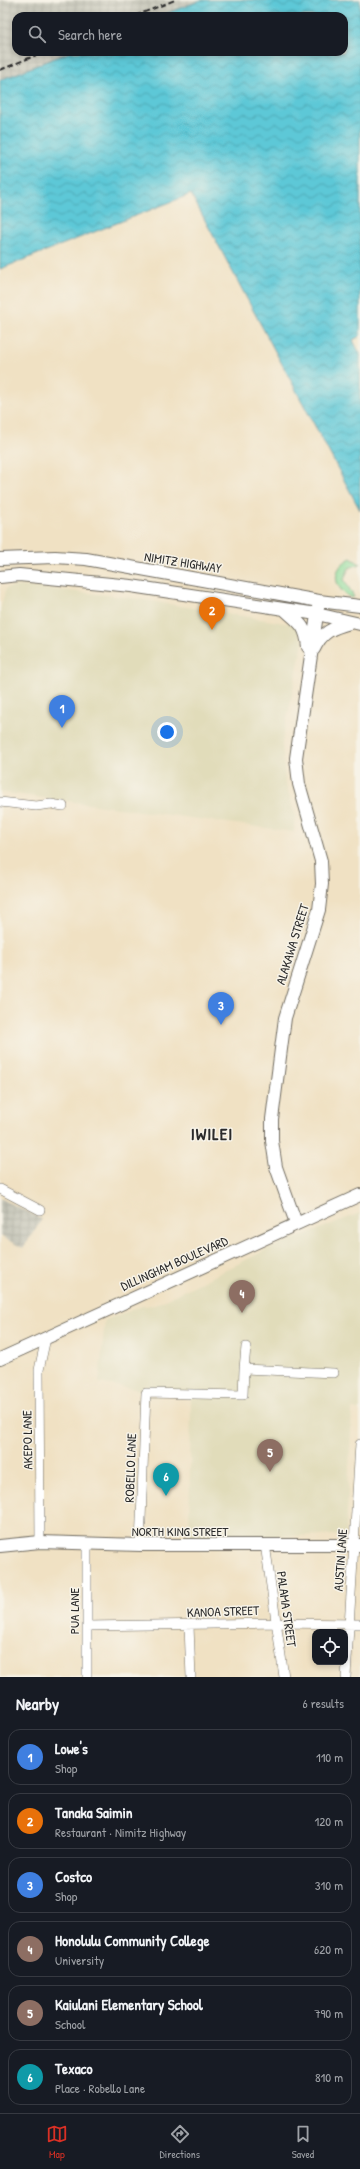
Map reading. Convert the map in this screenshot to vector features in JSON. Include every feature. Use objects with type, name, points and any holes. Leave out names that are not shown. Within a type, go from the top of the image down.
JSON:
[{"type":"main road","name":"NIMITZ HIGHWAY","points":[[0,559],[48,557],[86,559],[319,601],[360,606]]},
{"type":"main road","points":[[0,577],[19,575],[131,586],[317,614],[355,623]]},
{"type":"main road","name":"ALAKAWA STREET","points":[[296,1223],[276,1167],[272,1130],[285,1018],[319,910],[322,884],[321,861],[299,784],[296,758],[319,601]]},
{"type":"main road","points":[[284,609],[302,624],[307,633],[310,660]]},
{"type":"main road","points":[[310,660],[318,640],[323,634],[333,628],[355,623]]},
{"type":"main road","name":"DILLINGHAM BOULEVARD","points":[[0,1359],[360,1195]]},
{"type":"main road","name":"NORTH KING STREET","points":[[0,1546],[40,1542],[140,1545],[357,1544]]},
{"type":"street","points":[[0,802],[36,806],[51,804],[63,806]]},
{"type":"street","points":[[0,1189],[40,1210]]},
{"type":"street","name":"AKEPO LANE","points":[[40,1542],[39,1370],[46,1338]]},
{"type":"street","points":[[246,1347],[244,1369],[334,1373]]},
{"type":"street","name":"ROBELLO LANE","points":[[140,1545],[146,1393],[243,1395],[244,1369]]},
{"type":"street","name":"AUSTIN LANE","points":[[346,1677],[348,1623],[357,1544],[360,1444]]},
{"type":"street","name":"PUA LANE","points":[[87,1544],[87,1677]]},
{"type":"street","name":"PALAMA STREET","points":[[265,1544],[284,1677]]},
{"type":"street","name":"KANOA STREET","points":[[87,1626],[189,1626],[276,1623],[360,1624]]},
{"type":"street","points":[[189,1626],[191,1677]]},
{"type":"shaded area","points":[[0,0],[201,0],[170,12],[12,12],[12,56],[60,56],[0,80]]},
{"type":"shaded area","points":[[21,586],[125,597],[291,624],[298,630],[303,641],[282,743],[285,781],[295,816],[294,832],[0,792],[0,610],[6,588]]},
{"type":"shaded area","points":[[0,1198],[42,1219],[23,1248],[0,1236]]},
{"type":"shaded area","points":[[360,1213],[360,1410],[352,1409],[346,1535],[189,1537],[191,1398],[99,1383],[105,1320],[142,1306],[155,1305],[266,1250]]},
{"type":"green space","points":[[351,558],[360,564],[349,568],[344,579],[354,597],[351,598],[340,589],[336,578],[340,567],[344,562]]},
{"type":"water","points":[[201,0],[360,0],[360,336],[353,340],[360,354],[360,510],[191,194],[0,269],[0,80],[60,56],[348,56],[348,12],[170,12]]},
{"type":"railway","points":[[145,12],[175,0]]},
{"type":"railway","points":[[0,70],[34,56]]},
{"type":"place","name":"Tanaka Saimin","points":[[212,630]]},
{"type":"place","name":"Lowe's","points":[[62,728]]},
{"type":"place","name":"Costco","points":[[221,1025]]},
{"type":"place","name":"Honolulu Community College","points":[[242,1313]]},
{"type":"place","name":"Kaiulani Elementary School","points":[[270,1472]]},
{"type":"place","name":"Texaco","points":[[166,1496]]},
{"type":"district","name":"IWILEI","points":[[212,1134]]}]
